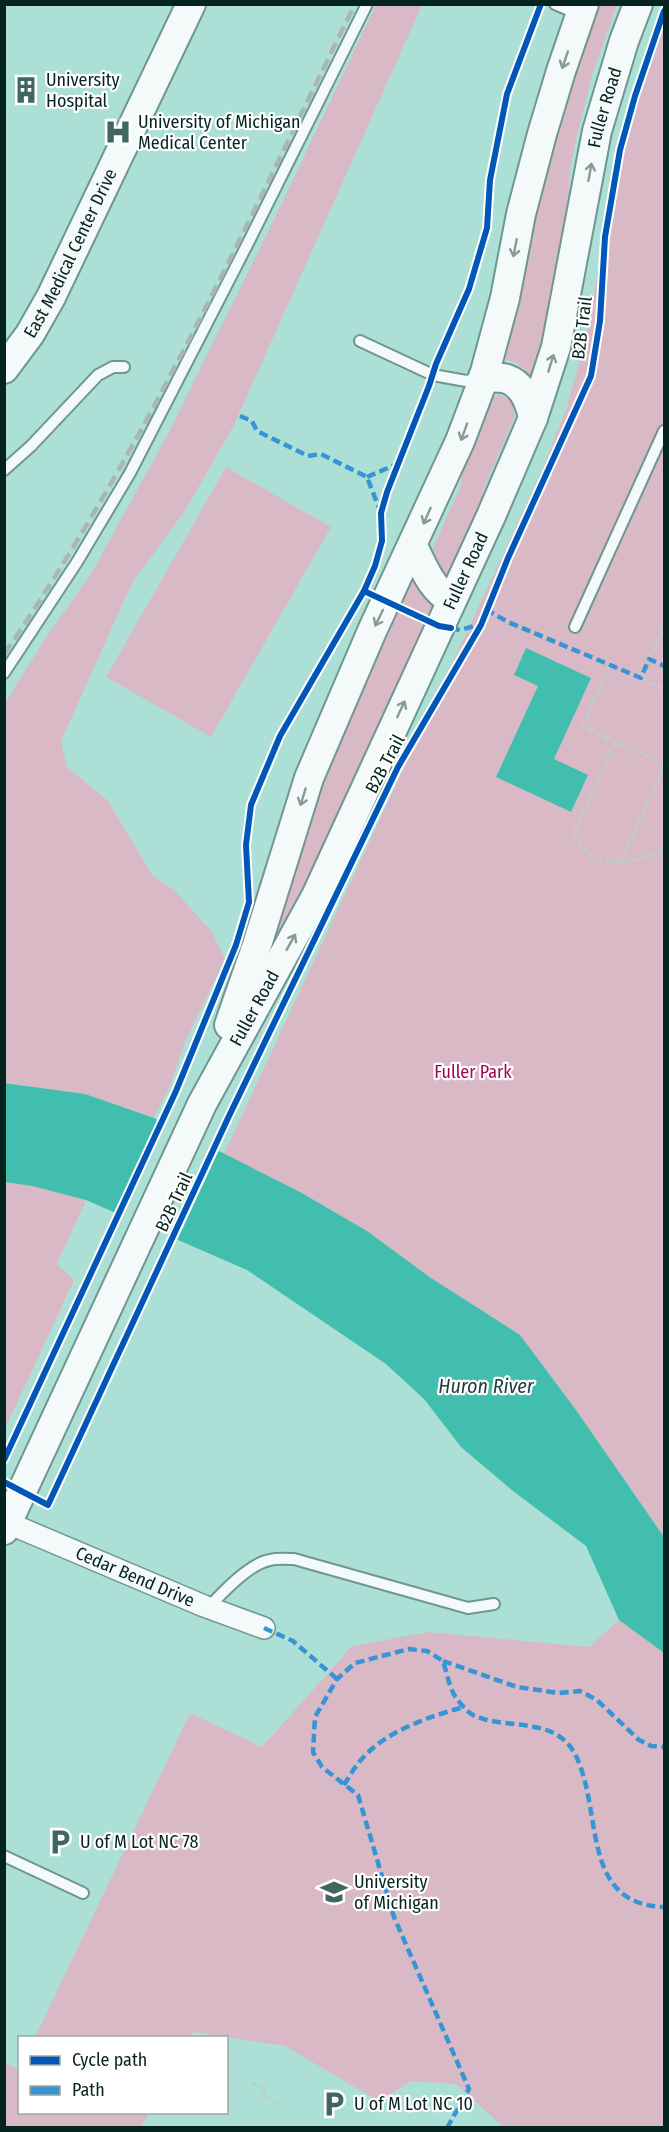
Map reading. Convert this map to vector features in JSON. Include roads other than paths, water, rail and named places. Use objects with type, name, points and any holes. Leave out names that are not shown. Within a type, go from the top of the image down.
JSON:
[{"type":"main road","name":"East Medical Center Drive","points":[[4,369],[30,334],[51,297],[191,4]]},
{"type":"main road","name":"Fuller Road","points":[[6,1525],[202,1104],[316,896],[491,516],[533,418],[556,347],[597,131],[624,41],[638,4]]},
{"type":"main road","name":"Fuller Road","points":[[202,1104],[257,945],[309,778],[368,641],[460,441],[483,377],[505,298],[521,214],[573,8]]},
{"type":"main road","points":[[483,377],[508,380],[520,389],[530,403],[533,418]]},
{"type":"main road","points":[[413,546],[433,584],[451,600]]},
{"type":"street","name":"Cedar Bend Drive","points":[[6,1525],[264,1628]]},
{"type":"lane","points":[[4,673],[77,562],[130,473],[253,234],[367,4]]},
{"type":"lane","points":[[360,341],[433,375],[466,381],[483,377]]},
{"type":"lane","points":[[4,470],[31,446],[98,375],[113,367],[124,367]]},
{"type":"lane","points":[[575,627],[664,431]]},
{"type":"lane","points":[[208,1607],[254,1566],[269,1560],[294,1559],[468,1608],[494,1604]]},
{"type":"lane","points":[[4,1856],[83,1893]]},
{"type":"water","points":[[526,648],[591,678],[554,759],[588,775],[571,812],[496,777],[538,686],[514,675]]},
{"type":"water","name":"Huron River","points":[[4,1083],[85,1094],[154,1118],[300,1192],[367,1231],[431,1278],[520,1335],[576,1410],[664,1537],[664,1653],[619,1620],[586,1546],[513,1491],[461,1447],[424,1399],[386,1364],[247,1270],[86,1200],[32,1186],[5,1182]]},
{"type":"railway","points":[[4,654],[55,577],[148,417],[233,253],[355,4]]},
{"type":"place","name":"University Hospital","points":[[26,90]]},
{"type":"place","name":"University of Michigan Medical Center","points":[[118,132]]},
{"type":"place","name":"U of M Lot NC 78","points":[[60,1842]]},
{"type":"place","name":"University of Michigan","points":[[334,1892]]},
{"type":"place","name":"U of M Lot NC 10","points":[[334,2104]]},
{"type":"park label","name":"Fuller Park","points":[[473,1072]]}]
